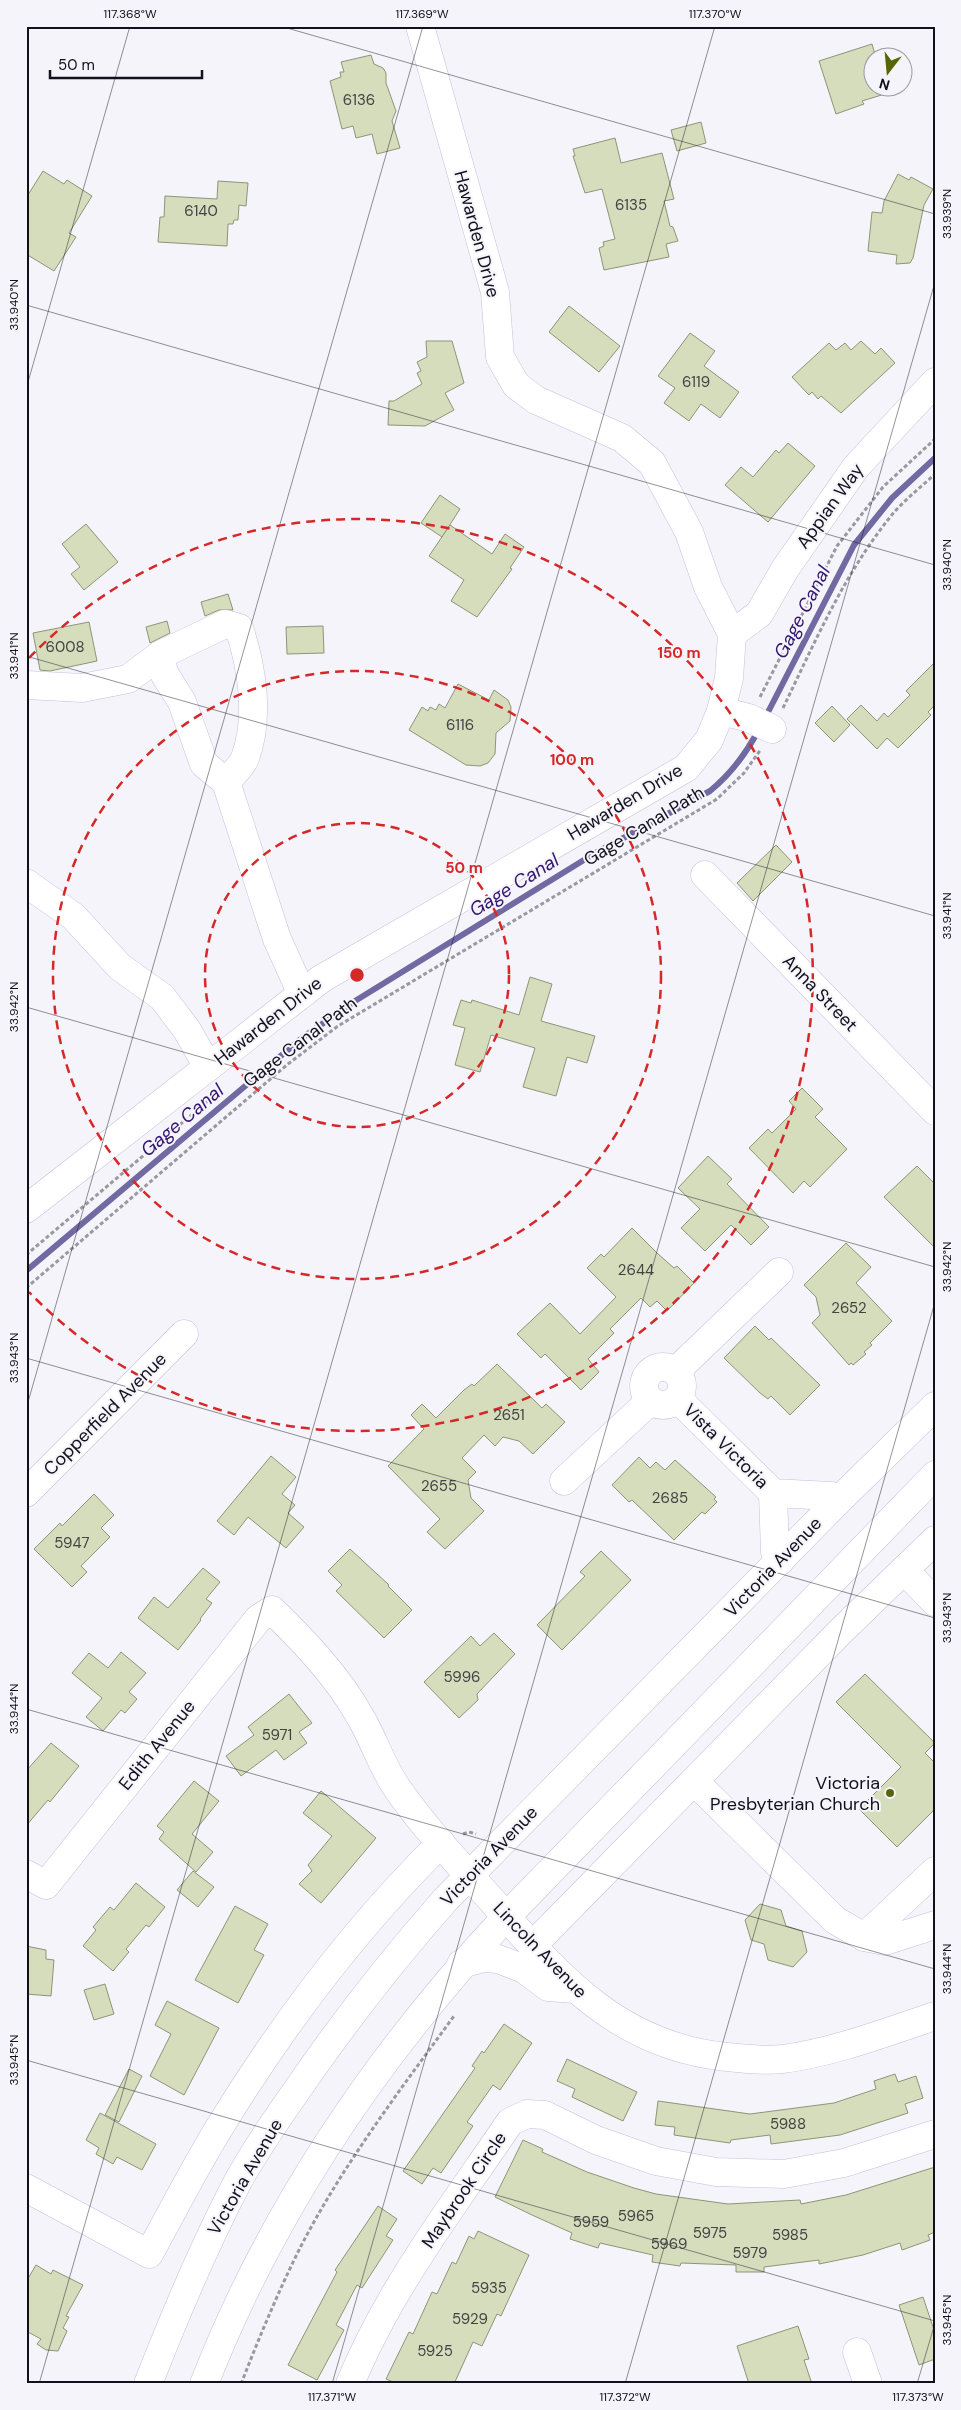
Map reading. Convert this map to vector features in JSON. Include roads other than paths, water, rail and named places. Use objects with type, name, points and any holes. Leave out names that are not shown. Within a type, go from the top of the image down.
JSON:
[{"type":"street","name":"Hawarden Drive","points":[[28,1204],[321,979],[686,768],[709,740],[721,710],[729,678],[732,634],[708,586],[689,532],[652,463],[622,438],[536,400],[516,385],[500,358],[495,292],[420,26]]},
{"type":"street","name":"Appian Way","points":[[732,634],[759,614],[785,569],[856,467],[935,382]]},
{"type":"street","points":[[26,685],[82,688],[128,679],[160,656],[225,624],[239,628],[250,659],[253,717],[245,759],[226,782]]},
{"type":"street","points":[[160,656],[164,673],[182,702],[204,764],[226,782],[277,939],[302,994]]},
{"type":"street","points":[[721,710],[764,725]]},
{"type":"street","name":"Anna Street","points":[[705,875],[935,1111]]},
{"type":"street","points":[[26,884],[73,916],[120,967],[162,996],[187,1030],[208,1067]]},
{"type":"street","points":[[676,1371],[779,1272]]},
{"type":"street","name":"Copperfield Avenue","points":[[26,1493],[184,1334]]},
{"type":"street","points":[[662,1366],[676,1371],[683,1384],[678,1399],[665,1405],[650,1400],[644,1387],[648,1373],[662,1366]]},
{"type":"street","name":"Vista Victoria","points":[[678,1399],[773,1494],[830,1496],[837,1502]]},
{"type":"street","points":[[564,1481],[650,1400]]},
{"type":"street","name":"Victoria Avenue","points":[[148,2384],[178,2306],[238,2181],[269,2131],[342,2026],[394,1958],[470,1875],[837,1502],[935,1406]]},
{"type":"street","points":[[204,2384],[260,2261],[301,2187],[351,2109],[408,2030],[461,1964],[935,1475]]},
{"type":"street","name":"Vista Victoria","points":[[773,1494],[775,1552],[780,1561]]},
{"type":"street","points":[[532,1946],[841,1631],[935,1540]]},
{"type":"street","points":[[904,1570],[935,1602]]},
{"type":"street","name":"Lincoln Avenue","points":[[272,1610],[333,1676],[360,1716],[396,1787],[441,1843],[532,1946],[575,1989],[599,2009],[653,2039],[681,2049],[714,2056],[746,2059],[782,2059],[819,2052],[934,2019]]},
{"type":"street","name":"Edith Avenue","points":[[36,1879],[258,1619],[272,1610]]},
{"type":"street","points":[[694,1781],[835,1920],[864,1937],[885,1942],[935,1925]]},
{"type":"street","points":[[26,2188],[149,2254],[219,2129],[316,1985],[358,1930],[441,1843]]},
{"type":"street","points":[[864,1937],[935,1871]]},
{"type":"street","points":[[461,1964],[484,1958],[498,1959],[524,1969],[548,1987],[575,1989]]},
{"type":"street","name":"Maybrook Circle","points":[[350,2384],[359,2363],[404,2280],[510,2122],[527,2114],[545,2115],[596,2140],[656,2161],[716,2172],[784,2174],[844,2163],[935,2134]]},
{"type":"street","points":[[857,2352],[868,2384]]},
{"type":"waterway","name":"Gage Canal","points":[[765,718],[854,545],[892,498],[935,458]]},
{"type":"waterway","name":"Gage Canal","points":[[26,1271],[302,1038],[355,1001],[592,855],[710,791],[738,763],[759,729]]},
{"type":"place","name":"Victoria Presbyterian Church","points":[[890,1793]]}]
